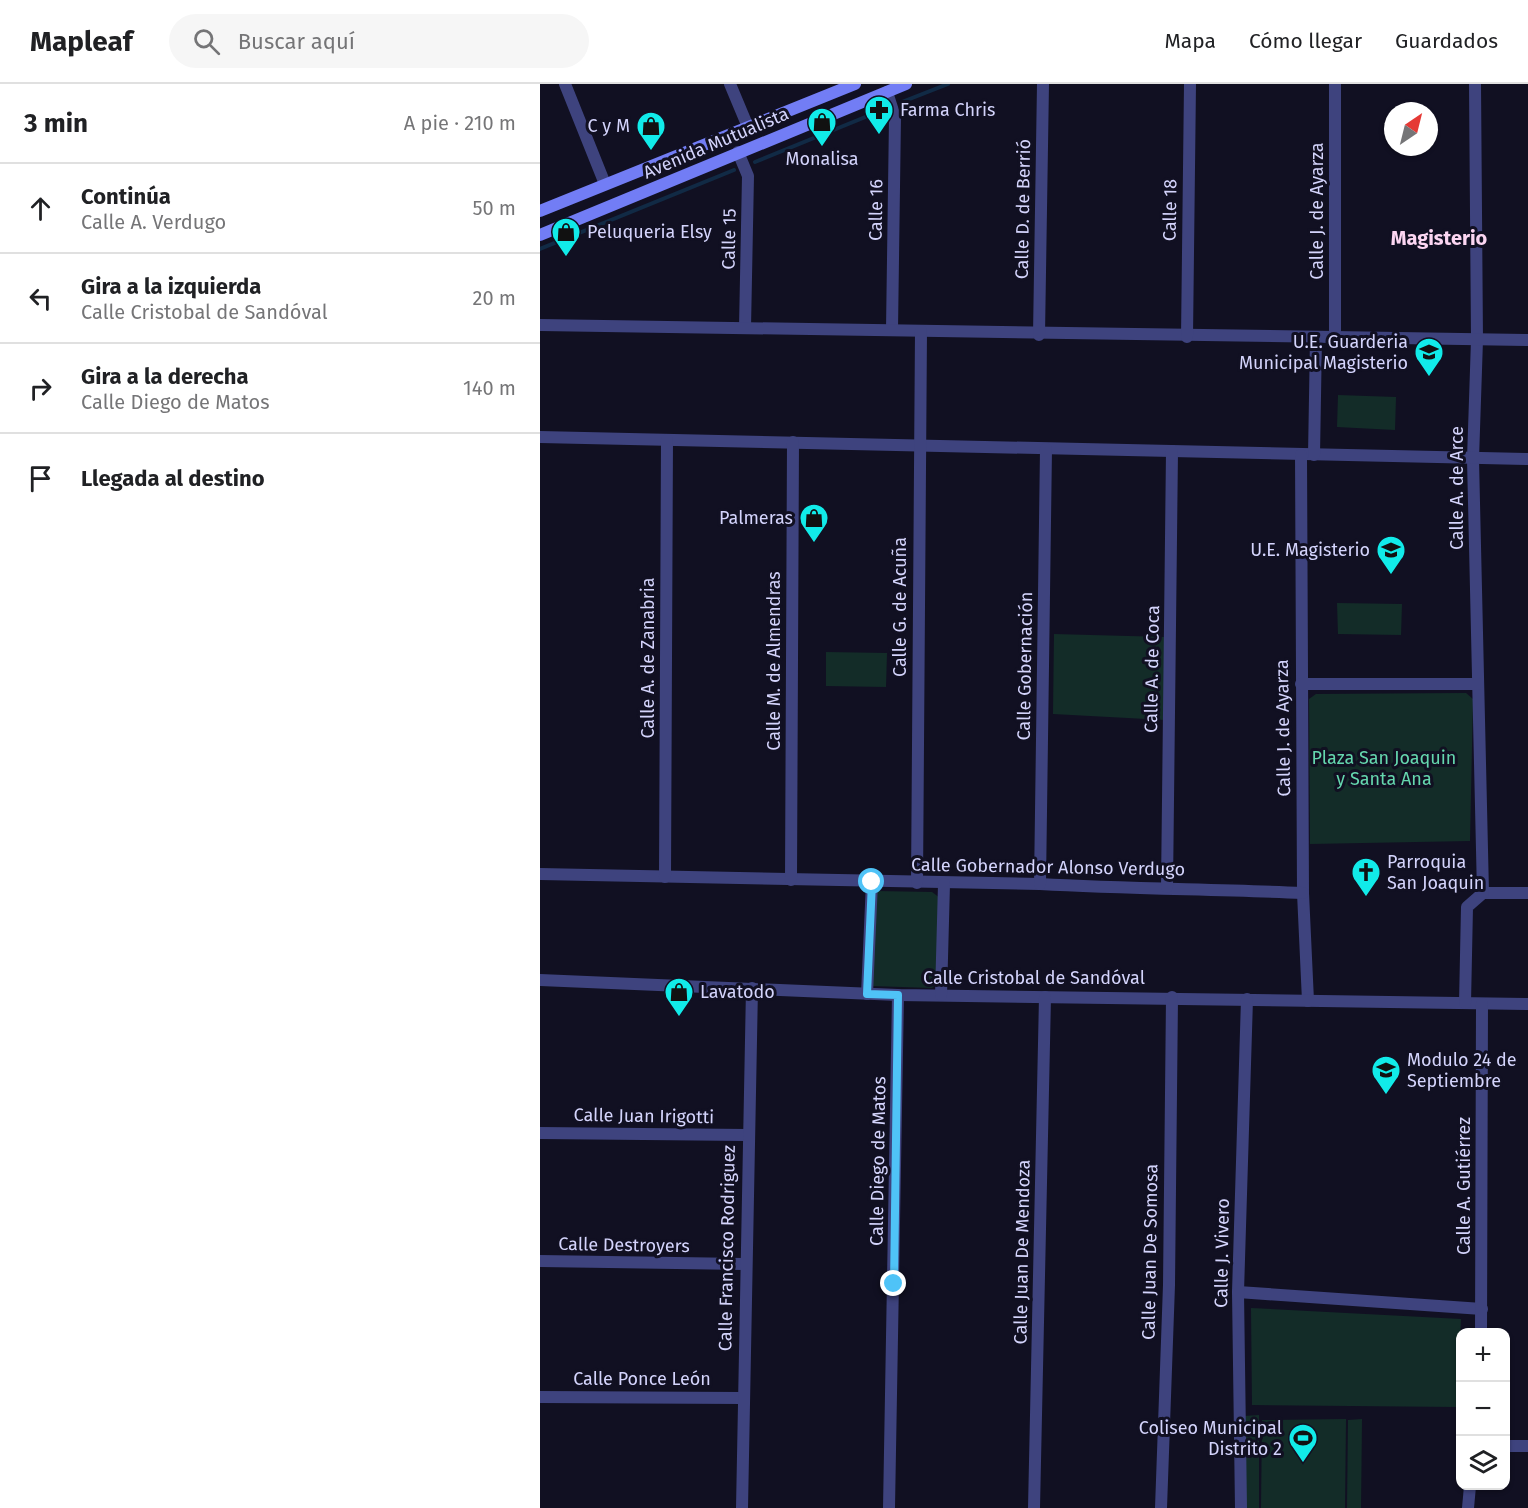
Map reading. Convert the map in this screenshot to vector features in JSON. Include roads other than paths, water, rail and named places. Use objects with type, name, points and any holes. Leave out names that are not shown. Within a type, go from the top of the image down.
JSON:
[{"type":"main road","name":"Avenida Mutualista","points":[[540,211],[855,84]]},
{"type":"main road","name":"Avenida Mutualista","points":[[540,235],[906,84]]},
{"type":"street","points":[[565,84],[605,184]]},
{"type":"street","points":[[730,84],[748,127]]},
{"type":"street","name":"Calle D. de Berrió","points":[[1039,335],[1043,84]]},
{"type":"street","name":"Calle 18","points":[[1187,336],[1190,84]]},
{"type":"street","name":"Calle J. de Ayarza","points":[[1335,84],[1335,339]]},
{"type":"street","name":"Calle A. de Arce","points":[[1475,84],[1477,340],[1473,459],[1483,893]]},
{"type":"street","name":"Calle 16","points":[[887,92],[895,117],[892,330]]},
{"type":"street","name":"Calle 15","points":[[738,152],[748,176],[745,328]]},
{"type":"street","points":[[540,325],[892,330],[1039,335],[1528,340]]},
{"type":"street","name":"Calle G. de Acuña","points":[[917,883],[918,444],[921,331]]},
{"type":"street","points":[[1314,455],[1316,338]]},
{"type":"street","points":[[540,437],[1528,459]]},
{"type":"street","name":"Calle A. de Zanabria","points":[[665,877],[667,440]]},
{"type":"street","name":"Calle M. de Almendras","points":[[791,880],[793,442]]},
{"type":"street","name":"Calle Gobernación","points":[[1040,884],[1046,449]]},
{"type":"street","name":"Calle A. de Coca","points":[[1167,887],[1172,452]]},
{"type":"street","name":"Calle J. de Ayarza","points":[[1300,455],[1303,893],[1308,1001]]},
{"type":"street","points":[[1301,684],[1478,684]]},
{"type":"street","name":"Calle Gobernador Alonso Verdugo","points":[[540,874],[944,884],[1040,884],[1118,888],[1167,887],[1303,893]]},
{"type":"street","points":[[867,994],[872,882]]},
{"type":"street","points":[[941,995],[944,884]]},
{"type":"street","points":[[1465,1003],[1467,907],[1483,893],[1528,893]]},
{"type":"street","name":"Calle Cristobal de Sandóval","points":[[540,980],[898,995],[1172,997],[1528,1004]]},
{"type":"street","name":"Calle Francisco Rodriguez","points":[[742,1508],[744,1264],[752,988]]},
{"type":"street","name":"Calle Diego de Matos","points":[[889,1508],[898,995]]},
{"type":"street","name":"Calle Juan De Mendoza","points":[[1034,1508],[1045,997]]},
{"type":"street","name":"Calle Juan De Somosa","points":[[1161,1508],[1169,1286],[1172,997]]},
{"type":"street","name":"Calle J. Vivero","points":[[1241,1508],[1238,1292],[1247,999]]},
{"type":"street","name":"Calle A. Gutiérrez","points":[[1481,1328],[1482,1004]]},
{"type":"street","name":"Calle Juan Irigotti","points":[[540,1133],[747,1136]]},
{"type":"street","name":"Calle Destroyers","points":[[540,1261],[744,1264]]},
{"type":"street","points":[[1238,1292],[1482,1309]]},
{"type":"street","name":"Calle Ponce León","points":[[540,1397],[743,1398]]},
{"type":"street","points":[[1510,1446],[1528,1446]]},
{"type":"street","points":[[1468,1508],[1470,1490]]},
{"type":"waterway","points":[[902,102],[948,84]]},
{"type":"waterway","points":[[755,162],[885,109]]},
{"type":"waterway","points":[[540,249],[734,170]]},
{"type":"place","name":"Farma Chris","points":[[879,136]]},
{"type":"place","name":"Monalisa","points":[[822,148]]},
{"type":"place","name":"C y M","points":[[651,152]]},
{"type":"place","name":"Peluqueria Elsy","points":[[566,258]]},
{"type":"place","name":"U.E. Guarderia Municipal Magisterio","points":[[1429,378]]},
{"type":"place","name":"Palmeras","points":[[814,544]]},
{"type":"place","name":"U.E. Magisterio","points":[[1391,576]]},
{"type":"place","name":"Parroquia San Joaquin","points":[[1366,898]]},
{"type":"place","name":"Lavatodo","points":[[679,1018]]},
{"type":"place","name":"Modulo 24 de Septiembre","points":[[1386,1096]]},
{"type":"place","name":"Coliseo Municipal Distrito 2","points":[[1303,1464]]},
{"type":"district","name":"Magisterio","points":[[1439,238]]},
{"type":"park label","name":"Plaza San Joaquin y Santa Ana","points":[[1384,768]]}]
